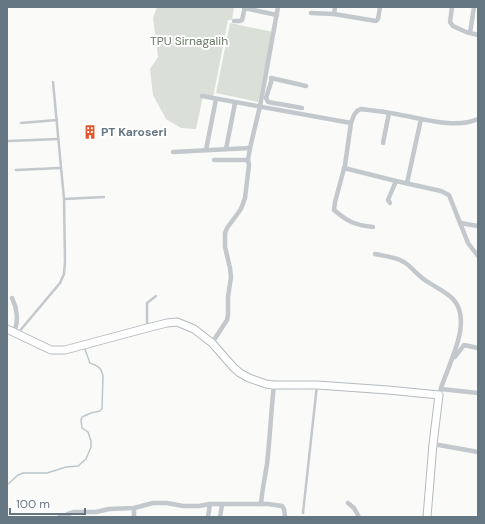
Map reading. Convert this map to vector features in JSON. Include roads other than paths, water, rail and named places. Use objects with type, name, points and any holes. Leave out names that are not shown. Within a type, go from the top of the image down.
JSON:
[{"type":"street","points":[[212,343],[227,320],[228,315],[228,297],[231,277],[225,247],[225,233],[241,209],[245,198],[250,148],[260,106],[278,7]]},
{"type":"street","points":[[334,14],[335,7]]},
{"type":"street","points":[[311,13],[334,14],[376,21],[378,19],[380,7]]},
{"type":"street","points":[[452,7],[451,24],[455,28],[478,35]]},
{"type":"street","points":[[470,33],[474,7]]},
{"type":"street","points":[[234,21],[242,20],[244,8],[277,15]]},
{"type":"street","points":[[265,77],[306,86]]},
{"type":"street","points":[[272,79],[266,98],[268,102],[302,108]]},
{"type":"street","points":[[202,96],[351,123]]},
{"type":"street","points":[[206,150],[216,99]]},
{"type":"street","points":[[226,149],[235,102]]},
{"type":"street","points":[[373,227],[353,223],[334,210],[344,168],[351,123],[358,110],[389,113],[448,123],[471,122],[478,119]]},
{"type":"street","points":[[383,143],[389,113]]},
{"type":"street","points":[[407,183],[420,119]]},
{"type":"street","points":[[173,152],[250,148]]},
{"type":"street","points":[[214,160],[248,160]]},
{"type":"street","points":[[344,168],[441,191],[450,195],[468,243],[478,256]]},
{"type":"street","points":[[390,203],[388,200],[396,181]]},
{"type":"street","points":[[460,222],[478,226]]},
{"type":"street","points":[[375,254],[391,257],[404,262],[422,279],[454,299],[459,308],[461,320],[458,340],[440,392],[433,444],[427,517]]},
{"type":"street","points":[[12,298],[15,304],[17,323],[16,327],[11,331],[51,350],[65,350],[172,322],[194,329],[212,343],[240,373],[258,381],[274,385],[318,385],[388,390],[478,393]]},
{"type":"street","points":[[452,359],[464,345],[478,348]]},
{"type":"street","points":[[261,504],[274,385]]},
{"type":"street","points":[[433,444],[478,452]]},
{"type":"street","points":[[59,517],[74,512],[90,514],[134,508],[153,503],[167,503],[183,506],[210,504],[268,504],[282,506],[285,517]]},
{"type":"street","points":[[348,503],[354,508],[359,517]]},
{"type":"street","points":[[208,517],[210,504]]},
{"type":"street","points":[[220,517],[222,505]]},
{"type":"street","points":[[134,508],[134,517]]},
{"type":"lane","points":[[11,331],[60,283],[64,274],[64,199],[53,82]]},
{"type":"lane","points":[[21,123],[57,120]]},
{"type":"lane","points":[[9,140],[58,139]]},
{"type":"lane","points":[[16,170],[60,168]]},
{"type":"lane","points":[[64,199],[104,197]]},
{"type":"lane","points":[[147,328],[147,303],[156,296]]},
{"type":"lane","points":[[303,513],[318,385]]},
{"type":"waterway","points":[[7,485],[18,475],[23,473],[47,473],[66,467],[78,466],[86,459],[91,447],[91,441],[88,432],[82,428],[81,420],[82,417],[102,409],[103,376],[99,367],[90,363],[84,347]]},
{"type":"place","name":"PT Karoseri","points":[[90,132]]},
{"type":"park label","name":"TPU Sirnagalih","points":[[189,41]]}]
